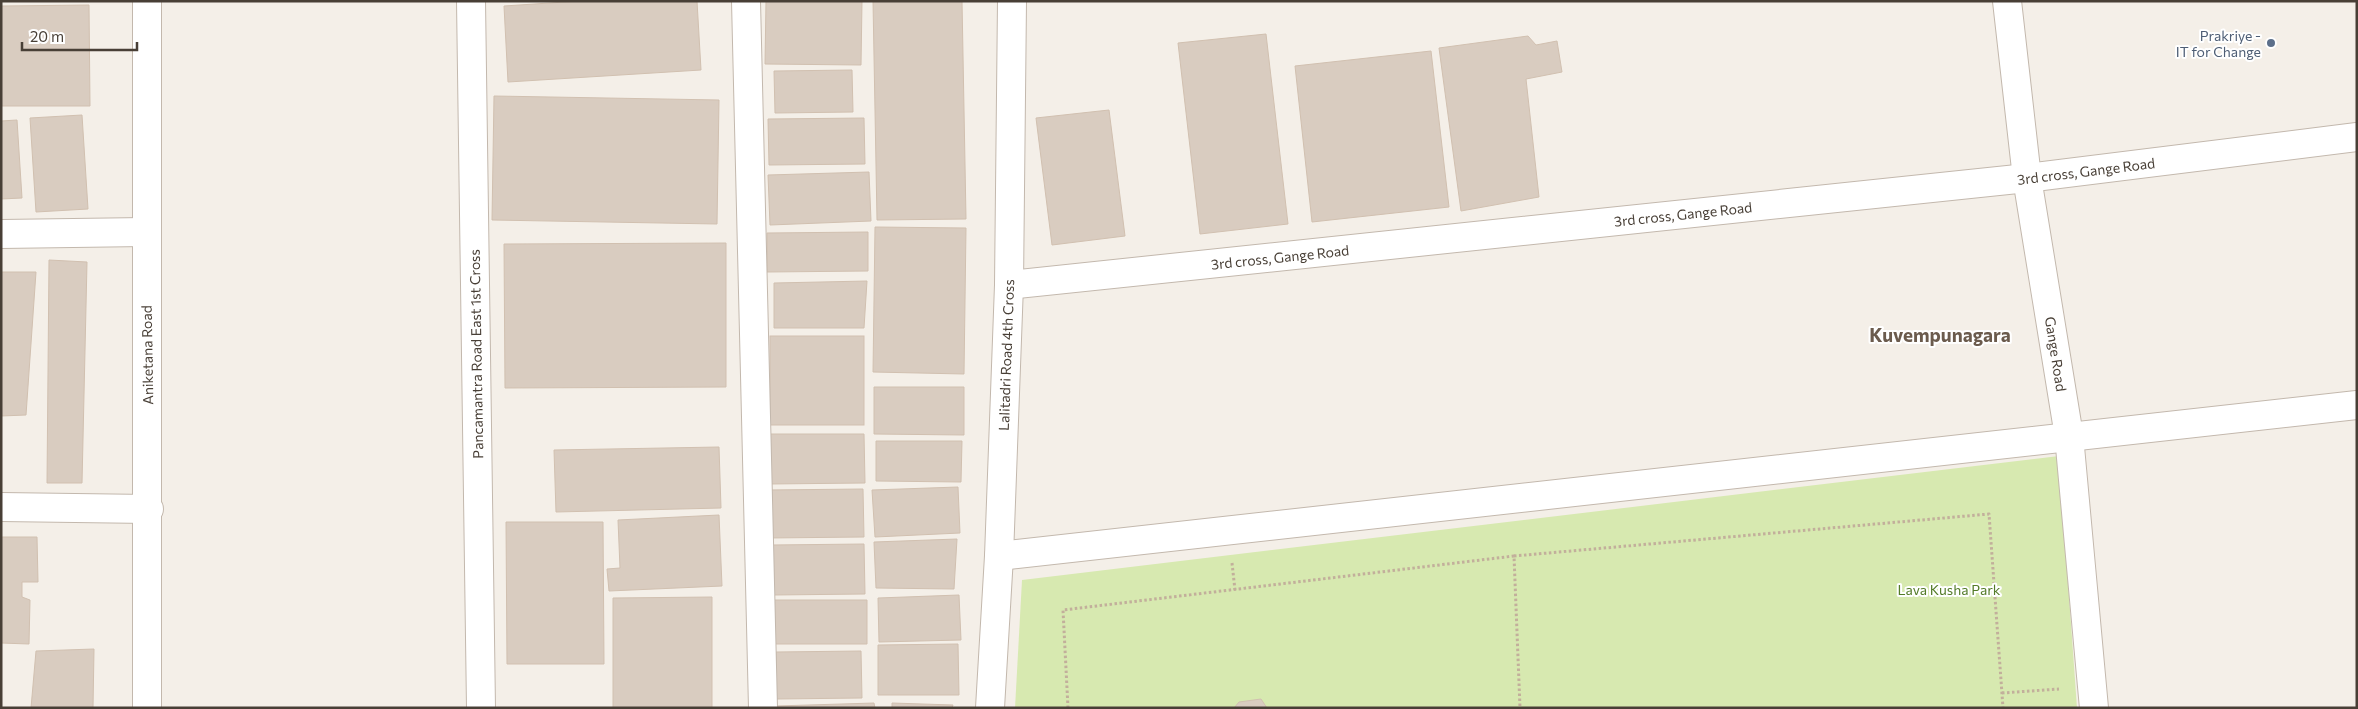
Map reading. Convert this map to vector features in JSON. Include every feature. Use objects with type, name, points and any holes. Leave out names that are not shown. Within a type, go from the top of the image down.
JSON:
[{"type":"street","name":"Aniketana Road","points":[[147,1],[145,232],[149,509],[147,708]]},
{"type":"street","name":"Pancamantra Road East 1st Cross","points":[[471,1],[481,708]]},
{"type":"street","points":[[746,1],[764,708]]},
{"type":"street","name":"Lalitadri Road 4th Cross","points":[[990,708],[999,556],[1009,285],[1012,1]]},
{"type":"street","name":"Gange Road","points":[[2007,1],[2027,178],[2069,436],[2093,698]]},
{"type":"street","name":"3rd cross, Gange Road","points":[[1009,285],[2027,178],[2357,137]]},
{"type":"street","points":[[1,234],[145,232]]},
{"type":"street","points":[[999,556],[2357,405]]},
{"type":"street","points":[[1,508],[149,509]]},
{"type":"path","points":[[1068,708],[1063,610],[1514,556],[1989,514],[2003,708]]},
{"type":"path","points":[[1514,556],[1520,708]]},
{"type":"path","points":[[2002,693],[2093,698]]},
{"type":"green space","name":"Lava Kusha Park","points":[[2059,456],[2077,708],[1015,708],[1022,580]]},
{"type":"building","points":[[580,1],[697,1],[701,70],[508,82],[504,6]]},
{"type":"building","points":[[766,1],[862,1],[861,65],[765,64]]},
{"type":"building","points":[[873,1],[962,1],[966,219],[877,220]]},
{"type":"building","points":[[89,5],[90,106],[1,106],[1,6]]},
{"type":"building","points":[[1266,34],[1288,224],[1200,234],[1178,43]]},
{"type":"building","points":[[1528,36],[1536,45],[1557,41],[1562,72],[1526,79],[1539,197],[1461,211],[1439,48]]},
{"type":"building","points":[[1431,51],[1449,207],[1312,222],[1295,66]]},
{"type":"building","points":[[852,70],[853,112],[775,113],[774,71]]},
{"type":"building","points":[[494,96],[719,100],[717,224],[492,220]]},
{"type":"building","points":[[1109,110],[1125,236],[1052,245],[1036,118]]},
{"type":"building","points":[[82,115],[88,209],[36,212],[30,118]]},
{"type":"building","points":[[864,118],[865,164],[769,165],[768,119]]},
{"type":"building","points":[[17,120],[22,198],[1,199],[1,121]]},
{"type":"building","points":[[869,172],[871,221],[770,225],[768,175]]},
{"type":"building","points":[[875,227],[966,228],[964,374],[873,372]]},
{"type":"building","points":[[868,232],[868,271],[767,272],[767,233]]},
{"type":"building","points":[[726,243],[726,387],[505,388],[504,244]]},
{"type":"building","points":[[49,260],[87,262],[82,483],[47,483]]},
{"type":"building","points":[[1,272],[36,272],[26,415],[1,416]]},
{"type":"building","points":[[867,281],[864,328],[774,328],[774,283]]},
{"type":"building","points":[[770,336],[864,336],[864,425],[770,425]]},
{"type":"building","points":[[874,387],[964,387],[964,435],[874,434]]},
{"type":"building","points":[[769,434],[864,434],[865,483],[769,484]]},
{"type":"building","points":[[876,441],[962,441],[961,482],[876,481]]},
{"type":"building","points":[[719,447],[721,508],[556,512],[554,450]]},
{"type":"building","points":[[958,487],[960,533],[875,537],[872,490]]},
{"type":"building","points":[[863,489],[864,537],[767,538],[767,490]]},
{"type":"building","points":[[719,515],[722,586],[609,591],[607,569],[620,568],[618,520]]},
{"type":"building","points":[[506,522],[603,522],[604,664],[507,664]]},
{"type":"building","points":[[1,537],[37,537],[38,582],[22,582],[22,597],[30,600],[29,644],[1,643]]},
{"type":"building","points":[[957,539],[954,589],[876,588],[874,542]]},
{"type":"building","points":[[864,544],[865,594],[773,595],[772,545]]},
{"type":"building","points":[[959,595],[961,640],[879,642],[878,598]]},
{"type":"building","points":[[712,597],[712,708],[613,708],[613,598]]},
{"type":"building","points":[[770,600],[867,600],[867,644],[771,644]]},
{"type":"building","points":[[958,644],[959,695],[878,695],[878,645]]},
{"type":"building","points":[[94,649],[93,708],[31,708],[36,651]]},
{"type":"building","points":[[861,651],[862,698],[776,699],[776,652]]},
{"type":"building","points":[[1261,699],[1267,708],[1234,708],[1239,702]]},
{"type":"building","points":[[874,703],[875,708],[776,708],[776,706]]},
{"type":"building","points":[[892,703],[953,705],[952,708],[892,708]]},
{"type":"place","name":"Prakriye - IT for Change","points":[[2271,43]]},
{"type":"district","name":"Kuvempunagara","points":[[1940,334]]}]
